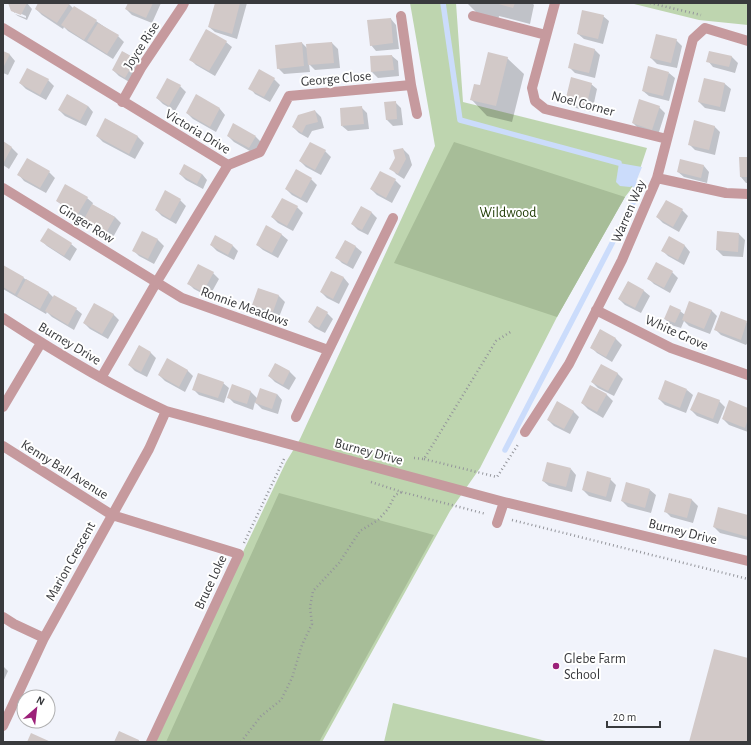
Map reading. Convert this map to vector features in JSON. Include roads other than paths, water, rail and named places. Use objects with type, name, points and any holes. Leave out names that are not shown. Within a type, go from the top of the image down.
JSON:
[{"type":"street","name":"Joyce Rise","points":[[122,102],[141,68],[184,3]]},
{"type":"street","name":"Noel Corner","points":[[555,3],[532,88],[535,101],[545,109],[668,139]]},
{"type":"street","points":[[400,16],[410,85],[417,114]]},
{"type":"street","points":[[473,16],[546,35]]},
{"type":"street","name":"Victoria Drive","points":[[3,28],[122,102],[228,165],[156,283],[101,378]]},
{"type":"street","name":"Warren Way","points":[[525,432],[569,364],[622,260],[657,178],[693,39],[705,28],[748,41]]},
{"type":"street","name":"George Close","points":[[228,165],[260,152],[289,96],[410,85]]},
{"type":"street","points":[[657,178],[726,193],[748,194]]},
{"type":"street","name":"Ginger Row","points":[[3,188],[156,283]]},
{"type":"street","points":[[296,417],[392,218]]},
{"type":"street","name":"Ronnie Meadows","points":[[156,283],[182,298],[328,350]]},
{"type":"street","name":"White Grove","points":[[596,310],[671,348],[748,375]]},
{"type":"street","name":"Burney Drive","points":[[3,318],[42,343],[136,398],[166,411],[504,502],[748,561]]},
{"type":"street","points":[[3,407],[42,343]]},
{"type":"street","name":"Marion Crescent","points":[[3,726],[44,638],[149,449],[166,411]]},
{"type":"street","name":"Kenny Ball Avenue","points":[[3,446],[112,515]]},
{"type":"street","points":[[497,523],[504,502]]},
{"type":"street","name":"Bruce Loke","points":[[112,515],[239,554],[151,742]]},
{"type":"street","points":[[3,617],[14,624],[44,638]]},
{"type":"water","points":[[619,163],[642,167],[635,184],[630,187],[620,186],[616,182]]},
{"type":"waterway","points":[[443,3],[460,120],[619,163]]},
{"type":"waterway","points":[[505,450],[635,199],[635,184]]},
{"type":"place","name":"Glebe Farm School","points":[[556,666]]},
{"type":"park label","name":"Wildwood","points":[[508,212]]}]
